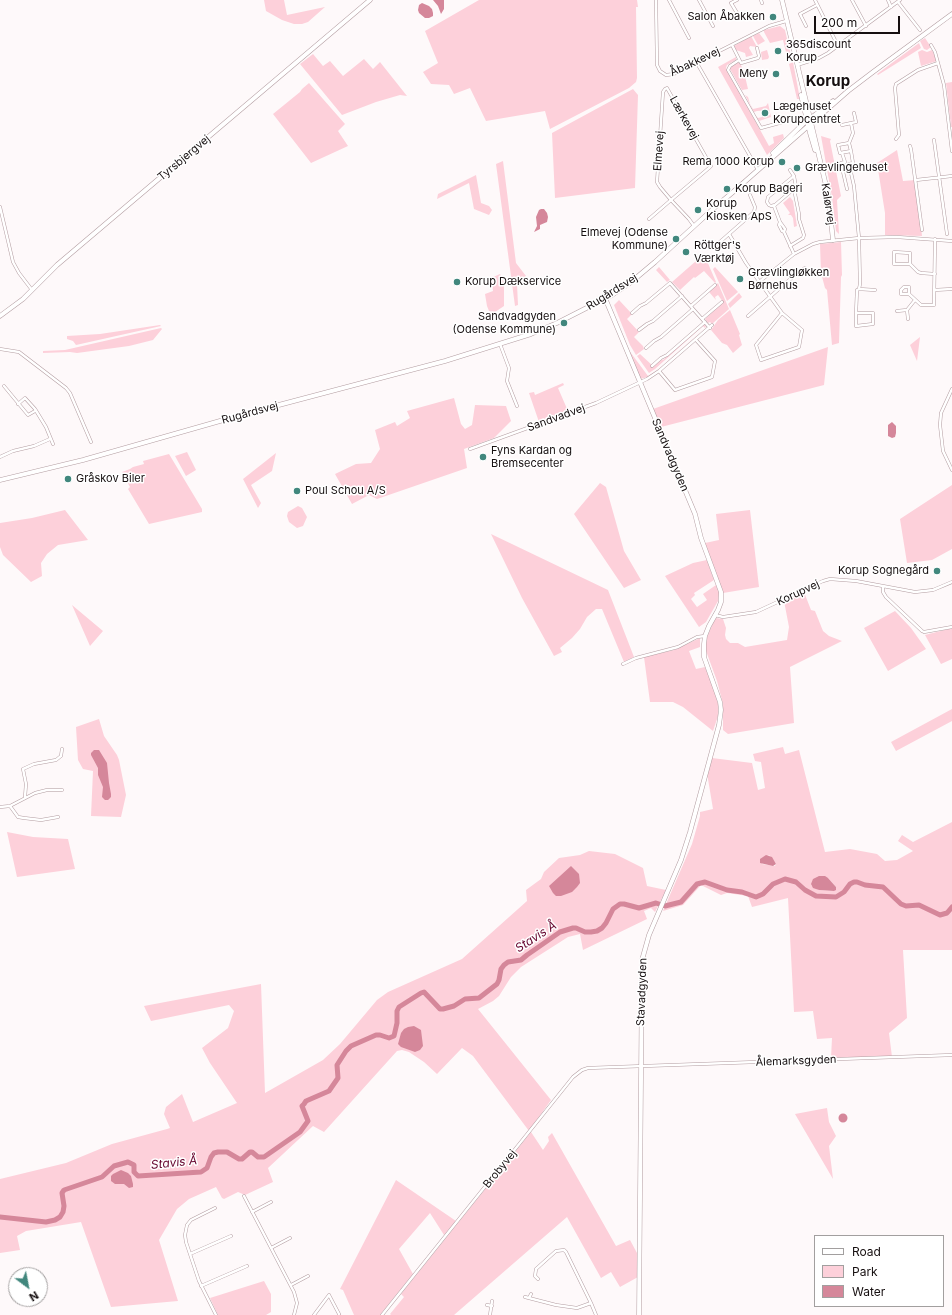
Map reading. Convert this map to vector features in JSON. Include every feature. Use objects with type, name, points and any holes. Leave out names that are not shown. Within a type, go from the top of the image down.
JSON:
[{"type":"street","name":"Tyrsbjergvej","points":[[0,316],[20,302],[57,265],[370,0]]},
{"type":"street","name":"Åbakkevej","points":[[656,0],[657,65],[662,74],[671,75],[774,24],[786,21]]},
{"type":"street","points":[[669,0],[689,38]]},
{"type":"street","points":[[699,0],[713,26]]},
{"type":"street","points":[[737,0],[732,3],[737,13]]},
{"type":"street","name":"Kalørvej","points":[[782,0],[809,123],[828,194],[833,240]]},
{"type":"street","points":[[815,0],[838,46]]},
{"type":"street","points":[[852,0],[866,26]]},
{"type":"street","points":[[888,0],[891,7]]},
{"type":"street","points":[[796,65],[819,58],[838,46],[899,1],[920,30]]},
{"type":"street","points":[[806,26],[800,14],[818,5]]},
{"type":"street","name":"Rugårdsvej","points":[[0,480],[83,460],[234,417],[434,365],[547,328],[605,298],[634,280],[837,99],[952,14]]},
{"type":"street","name":"Åbakkevej","points":[[732,45],[739,60],[730,65],[728,70],[761,128],[783,122]]},
{"type":"street","points":[[931,45],[935,52],[945,89],[952,151]]},
{"type":"street","points":[[739,60],[741,63],[758,58],[757,48]]},
{"type":"street","points":[[896,139],[899,136],[896,85],[918,70],[938,63]]},
{"type":"street","points":[[698,65],[757,170]]},
{"type":"street","points":[[700,68],[704,66]]},
{"type":"street","name":"Elmevej","points":[[666,88],[663,92],[657,181],[660,187],[694,226]]},
{"type":"street","name":"Lærkevej","points":[[666,88],[669,90],[711,166],[671,200]]},
{"type":"street","name":"Rugårdsvej","points":[[757,170],[791,142],[809,123],[848,91]]},
{"type":"street","points":[[842,125],[856,122],[854,113]]},
{"type":"street","points":[[780,151],[809,123]]},
{"type":"street","name":"Kalørvej","points":[[809,123],[810,134],[822,167]]},
{"type":"street","points":[[851,123],[853,133],[849,143],[852,162],[849,164],[853,182],[860,238],[860,284],[859,289],[857,290],[856,313],[856,326],[873,324],[873,313],[856,313]]},
{"type":"street","points":[[791,142],[806,132],[810,134]]},
{"type":"street","points":[[934,140],[938,178],[947,234]]},
{"type":"street","points":[[847,189],[841,163],[845,162],[838,145],[849,143]]},
{"type":"street","points":[[910,146],[922,230]]},
{"type":"street","points":[[842,153],[851,151]]},
{"type":"street","points":[[774,206],[797,185],[790,170]]},
{"type":"street","points":[[774,206],[768,204],[768,198],[794,176]]},
{"type":"street","points":[[916,180],[952,176]]},
{"type":"street","points":[[846,183],[853,182]]},
{"type":"street","points":[[790,246],[804,235],[799,219],[794,189]]},
{"type":"street","points":[[713,248],[755,210],[750,195]]},
{"type":"street","points":[[649,219],[671,200]]},
{"type":"street","points":[[774,206],[780,222],[785,229],[784,232],[794,254]]},
{"type":"street","points":[[0,208],[13,262],[19,273],[32,290]]},
{"type":"street","points":[[729,234],[759,282],[782,313],[802,330],[799,346],[761,360],[756,345],[782,313]]},
{"type":"street","points":[[759,282],[794,254],[813,244],[833,240],[897,237],[952,241]]},
{"type":"street","points":[[909,294],[921,305],[934,305],[935,239]]},
{"type":"street","points":[[910,264],[910,253],[894,252],[894,264],[910,264],[921,274],[934,274]]},
{"type":"street","points":[[748,316],[805,268]]},
{"type":"street","points":[[632,313],[670,283],[703,321]]},
{"type":"street","points":[[646,348],[661,337],[715,285]]},
{"type":"street","points":[[859,289],[876,290]]},
{"type":"street","points":[[934,290],[952,289]]},
{"type":"street","points":[[639,330],[653,321],[682,296]]},
{"type":"street","name":"Sandvadgyden","points":[[605,298],[695,514],[707,555],[721,592],[720,602],[715,615]]},
{"type":"street","points":[[908,319],[907,310],[915,300]]},
{"type":"street","points":[[652,366],[661,358],[668,355],[722,302]]},
{"type":"street","points":[[896,311],[907,310]]},
{"type":"street","name":"Sandvadvej","points":[[470,449],[596,403],[659,372],[711,326],[703,321]]},
{"type":"street","points":[[659,372],[675,390],[712,377],[715,361],[696,340]]},
{"type":"street","points":[[500,344],[509,368],[507,381],[517,406]]},
{"type":"street","points":[[0,349],[19,352],[66,388],[70,393],[91,442]]},
{"type":"street","points":[[4,386],[28,415],[35,411]]},
{"type":"street","points":[[952,389],[940,413],[943,451],[952,470]]},
{"type":"street","points":[[18,404],[25,398],[35,409],[53,444]]},
{"type":"street","points":[[0,457],[13,451],[34,446],[50,439]]},
{"type":"street","name":"Korupvej","points":[[715,615],[723,617],[756,612],[830,579],[856,581],[906,591],[922,592],[937,589],[952,582]]},
{"type":"street","points":[[883,586],[883,592],[886,597],[922,631],[924,632],[952,627]]},
{"type":"street","name":"Stavadgyden","points":[[639,1315],[642,960],[649,935],[681,860],[719,725],[720,702],[704,657],[705,636],[715,615]]},
{"type":"street","points":[[623,664],[636,658],[678,647],[697,637],[705,636]]},
{"type":"street","points":[[25,797],[26,784],[23,769],[34,764],[56,760],[61,756],[62,749]]},
{"type":"street","points":[[0,807],[10,806],[35,793],[47,790],[62,790]]},
{"type":"street","points":[[10,806],[18,817],[41,820],[58,817]]},
{"type":"street","name":"Ålemarksgyden","points":[[641,1067],[952,1055]]},
{"type":"street","name":"Brobyvej","points":[[382,1315],[578,1073],[588,1068],[641,1067]]},
{"type":"street","points":[[244,1196],[297,1299],[297,1307],[294,1315]]},
{"type":"street","points":[[252,1212],[270,1202]]},
{"type":"street","points":[[215,1208],[194,1218],[187,1226],[185,1238],[201,1286],[216,1315]]},
{"type":"street","points":[[190,1254],[231,1236]]},
{"type":"street","points":[[271,1248],[290,1238]]},
{"type":"street","points":[[535,1276],[536,1269],[556,1251],[560,1249],[564,1250],[596,1315]]},
{"type":"street","points":[[201,1286],[247,1266]]},
{"type":"street","points":[[291,1285],[308,1276]]},
{"type":"street","points":[[535,1276],[538,1279]]},
{"type":"street","points":[[529,1298],[531,1294]]},
{"type":"street","points":[[314,1315],[329,1295],[339,1314]]},
{"type":"street","points":[[525,1296],[556,1305],[577,1308],[591,1303]]},
{"type":"street","points":[[490,1315],[492,1301]]},
{"type":"street","points":[[487,1305],[492,1306]]},
{"type":"green space","points":[[264,0],[284,0],[287,15],[325,7],[308,22],[294,24],[282,20],[266,11]]},
{"type":"green space","points":[[479,0],[637,0],[636,82],[629,88],[550,129],[545,111],[486,121],[470,88],[454,94],[449,85],[431,84],[423,72],[438,63],[425,31]]},
{"type":"green space","points":[[780,26],[785,30],[792,60],[788,60],[783,40],[770,43],[764,32],[764,30]]},
{"type":"green space","points":[[759,33],[765,41],[758,45],[753,36]]},
{"type":"green space","points":[[751,36],[757,47],[750,46],[749,48],[753,55],[746,57],[745,53],[736,50],[734,46]]},
{"type":"green space","points":[[925,38],[931,47],[927,50],[924,49],[920,41]]},
{"type":"green space","points":[[919,43],[921,48],[878,75],[877,74]]},
{"type":"green space","points":[[767,50],[769,57],[768,59],[762,60],[761,52]]},
{"type":"green space","points":[[922,50],[927,52],[932,50],[937,61],[921,66],[918,52]]},
{"type":"green space","points":[[313,54],[323,66],[330,61],[343,76],[364,59],[373,69],[380,62],[407,96],[400,95],[376,102],[342,115],[300,64]]},
{"type":"green space","points":[[736,57],[736,60],[727,65],[726,68],[769,146],[774,143],[773,137],[783,134],[784,138],[767,155],[718,67]]},
{"type":"green space","points":[[793,62],[800,99],[797,99],[789,64]]},
{"type":"green space","points":[[737,63],[740,63],[744,72],[748,89],[742,90],[743,92],[730,69]]},
{"type":"green space","points":[[952,82],[952,127],[951,127],[946,83]]},
{"type":"green space","points":[[309,83],[345,124],[338,131],[348,146],[311,163],[273,114]]},
{"type":"green space","points":[[633,89],[638,95],[635,188],[555,198],[552,133]]},
{"type":"green space","points":[[745,95],[748,97],[753,109],[766,106],[768,103],[771,117],[759,121],[756,116],[758,118],[770,115],[769,110],[757,111],[754,112],[755,114]]},
{"type":"green space","points":[[821,136],[831,139],[830,141],[841,196],[837,200],[839,234],[836,231],[832,197]]},
{"type":"green space","points":[[897,150],[903,181],[916,180],[922,236],[885,235],[885,213],[877,163]]},
{"type":"green space","points":[[503,161],[516,263],[526,276],[517,284],[518,305],[515,306],[496,164]]},
{"type":"green space","points":[[476,175],[481,203],[489,206],[492,210],[489,215],[474,209],[469,183],[437,199],[438,194]]},
{"type":"green space","points":[[790,197],[793,201],[797,226],[794,227],[793,218],[791,215],[788,215],[790,213],[783,203]]},
{"type":"green space","points":[[841,242],[842,275],[839,343],[832,345],[827,290],[825,288],[821,273],[820,244]]},
{"type":"green space","points":[[704,254],[716,282],[715,283],[704,271],[695,278],[694,277],[680,290],[672,282]]},
{"type":"green space","points":[[659,267],[670,280],[667,282],[656,270]]},
{"type":"green space","points":[[715,267],[738,292],[727,301],[713,269]]},
{"type":"green space","points":[[500,274],[504,282],[504,306],[495,312],[489,311],[485,294],[493,291],[491,278]]},
{"type":"green space","points":[[718,283],[729,309],[712,324],[710,322],[708,323],[705,319],[723,302],[718,295],[715,297],[716,300],[709,292]]},
{"type":"green space","points":[[739,293],[742,297],[730,308],[728,304]]},
{"type":"green space","points":[[619,300],[632,314],[627,319],[639,332],[634,337],[644,349],[636,355],[630,345],[614,305]]},
{"type":"green space","points":[[730,310],[740,334],[742,345],[733,353],[711,330],[718,320]]},
{"type":"green space","points":[[704,324],[706,327],[705,328],[703,326],[649,373],[637,356],[640,354],[653,366],[661,359],[663,360]]},
{"type":"green space","points":[[161,326],[76,345],[73,341],[67,339],[67,336],[100,334]]},
{"type":"green space","points":[[706,327],[659,370],[648,377],[640,379],[628,349],[648,376],[658,370]]},
{"type":"green space","points":[[162,329],[153,340],[129,346],[77,353],[43,353],[43,351],[65,350]]},
{"type":"green space","points":[[920,337],[917,361],[910,345]]},
{"type":"green space","points":[[828,347],[824,385],[661,427],[653,409]]},
{"type":"green space","points":[[563,383],[564,385],[558,388],[568,411],[539,422],[529,393],[534,392],[535,395]]},
{"type":"green space","points":[[454,398],[461,424],[465,429],[472,425],[475,405],[506,406],[511,421],[494,438],[464,449],[467,468],[377,499],[369,495],[352,504],[335,474],[356,464],[371,463],[380,449],[375,430],[395,422],[397,426],[410,418],[407,411]]},
{"type":"green space","points":[[187,452],[196,470],[186,476],[175,456]]},
{"type":"green space","points":[[276,453],[272,471],[251,485],[261,503],[258,508],[243,479]]},
{"type":"green space","points":[[169,454],[202,509],[202,512],[149,524],[128,489],[130,487],[122,472],[144,464],[143,461]]},
{"type":"green space","points":[[600,483],[606,487],[624,551],[641,580],[624,588],[574,514]]},
{"type":"green space","points":[[952,485],[952,549],[932,560],[907,563],[900,519]]},
{"type":"green space","points":[[298,506],[302,508],[307,517],[303,526],[297,528],[289,522],[287,516],[288,512]]},
{"type":"green space","points":[[65,510],[88,540],[58,545],[47,554],[41,563],[42,576],[31,582],[3,555],[0,547],[0,523],[32,518]]},
{"type":"green space","points":[[750,510],[759,587],[723,593],[705,543],[719,540],[716,514]]},
{"type":"green space","points":[[491,534],[608,590],[634,657],[624,662],[602,609],[596,609],[587,617],[580,629],[560,648],[562,652],[554,656],[522,598]]},
{"type":"green space","points":[[707,560],[714,580],[694,593],[695,595],[691,599],[697,607],[707,600],[703,594],[716,585],[719,592],[718,601],[706,622],[699,627],[665,576],[693,563]]},
{"type":"green space","points":[[804,592],[811,610],[815,611],[823,631],[829,636],[842,641],[790,667],[794,723],[728,734],[723,730],[723,704],[717,681],[706,651],[706,640],[713,623],[716,618],[723,619],[726,628],[726,639],[730,643],[738,643],[745,647],[787,640],[789,627],[784,601]]},
{"type":"green space","points":[[72,605],[103,631],[90,646]]},
{"type":"green space","points":[[895,611],[911,628],[926,649],[888,671],[864,628]]},
{"type":"green space","points":[[952,628],[952,659],[941,664],[925,635]]},
{"type":"green space","points":[[700,638],[700,647],[689,651],[696,669],[705,667],[715,691],[718,704],[718,716],[713,731],[683,707],[673,702],[650,702],[644,657],[674,650]]},
{"type":"green space","points":[[952,709],[952,721],[896,751],[891,742]]},
{"type":"green space","points":[[99,719],[104,736],[119,760],[126,795],[121,817],[91,816],[93,771],[83,769],[78,760],[76,727]]},
{"type":"green space","points":[[783,747],[785,754],[799,750],[825,852],[850,849],[877,854],[885,861],[897,860],[913,851],[898,841],[902,835],[913,842],[952,822],[952,950],[903,950],[907,1018],[889,1033],[892,1057],[831,1058],[832,1038],[817,1039],[813,1011],[794,1012],[788,898],[752,907],[748,896],[727,893],[721,895],[701,885],[683,905],[663,911],[692,844],[700,812],[713,809],[707,773],[712,758],[752,763],[758,790],[765,788],[761,762],[755,761],[753,754]],"holes":[[[769,855],[776,864],[775,866],[762,864]],[[828,878],[836,887],[834,891],[819,890],[811,885]]]},
{"type":"green space","points":[[7,832],[33,837],[68,839],[75,869],[17,877]]},
{"type":"green space","points":[[589,851],[615,854],[643,868],[647,886],[666,890],[655,912],[651,908],[644,911],[647,919],[583,950],[580,934],[568,937],[521,967],[511,977],[499,996],[478,1009],[551,1100],[529,1131],[473,1056],[462,1048],[437,1074],[424,1062],[409,1052],[402,1050],[397,1051],[324,1132],[313,1126],[268,1168],[273,1182],[245,1195],[238,1192],[224,1199],[216,1187],[189,1199],[177,1209],[159,1240],[178,1301],[111,1307],[81,1222],[26,1231],[17,1236],[20,1250],[0,1253],[0,1179],[66,1163],[112,1144],[170,1128],[164,1114],[166,1107],[182,1094],[193,1122],[237,1103],[210,1063],[202,1048],[228,1028],[234,1011],[229,1005],[151,1021],[144,1006],[261,984],[265,1093],[323,1060],[340,1044],[377,1000],[388,992],[462,959],[527,901],[526,890],[541,879],[544,872],[559,858],[580,855]]},
{"type":"green space","points":[[827,1108],[829,1122],[836,1136],[829,1146],[833,1179],[795,1114]]},
{"type":"green space","points":[[531,1132],[543,1150],[549,1141],[548,1137],[552,1133],[616,1246],[630,1240],[637,1253],[638,1277],[620,1287],[611,1272],[601,1278],[567,1217],[454,1315],[391,1315],[390,1314],[404,1297],[401,1294]]},
{"type":"green space","points":[[396,1180],[456,1221],[444,1235],[430,1213],[399,1249],[413,1274],[380,1315],[354,1315],[343,1290],[340,1289]]},
{"type":"green space","points":[[264,1281],[271,1294],[271,1312],[266,1315],[218,1315],[210,1298]]},
{"type":"water","points":[[433,0],[444,0],[444,9],[441,14],[438,6]]},
{"type":"water","points":[[422,3],[432,9],[433,16],[425,18],[419,13],[419,5]]},
{"type":"water","points":[[541,209],[544,209],[547,213],[547,222],[540,225],[540,229],[534,232],[537,226],[536,217]]},
{"type":"water","points":[[892,422],[896,426],[896,433],[895,437],[892,438],[888,436],[888,425]]},
{"type":"water","points":[[94,750],[99,750],[107,763],[111,794],[111,797],[108,800],[105,800],[102,797],[103,787],[98,775],[98,768],[91,755]]},
{"type":"water","points":[[766,855],[772,857],[776,864],[773,866],[760,863],[760,859]]},
{"type":"water","points":[[571,866],[579,874],[580,883],[572,892],[561,896],[556,896],[549,886]]},
{"type":"water","points":[[819,876],[825,876],[828,878],[836,887],[836,890],[819,890],[813,888],[811,884],[813,879]]},
{"type":"water","points":[[414,1026],[421,1030],[423,1046],[420,1050],[415,1052],[401,1047],[398,1044],[401,1033],[404,1029]]},
{"type":"water","points":[[843,1113],[848,1118],[843,1123],[838,1118]]},
{"type":"water","points":[[121,1170],[131,1176],[133,1187],[129,1188],[124,1184],[115,1184],[111,1181],[111,1176]]},
{"type":"waterway","name":"Stavis Å","points":[[0,1217],[46,1222],[55,1220],[60,1217],[63,1212],[64,1206],[62,1193],[64,1190],[102,1177],[114,1166],[128,1162],[134,1165],[134,1172],[138,1176],[201,1172],[207,1168],[214,1153],[218,1152],[227,1152],[239,1159],[242,1159],[250,1152],[258,1157],[264,1157],[300,1132],[308,1121],[302,1106],[306,1101],[329,1091],[338,1078],[337,1065],[351,1046],[376,1035],[389,1038],[394,1036],[397,1023],[397,1011],[399,1007],[424,992],[440,1009],[454,1006],[465,999],[479,998],[497,984],[501,969],[508,962],[521,960],[560,932],[573,928],[585,932],[597,931],[606,923],[613,909],[620,904],[639,908],[656,903],[665,906],[681,902],[697,884],[705,882],[727,890],[742,892],[756,897],[763,894],[773,884],[785,879],[796,882],[805,890],[816,896],[836,897],[844,892],[850,884],[857,882],[865,885],[883,887],[901,904],[906,906],[919,905],[940,915],[947,913],[952,907]]},
{"type":"place","name":"Salon Åbakken","points":[[773,17]]},
{"type":"place","name":"365discount Korup","points":[[778,51]]},
{"type":"place","name":"Meny","points":[[776,74]]},
{"type":"place","name":"Lægehuset Korupcentret","points":[[765,113]]},
{"type":"place","name":"Rema 1000 Korup","points":[[782,162]]},
{"type":"place","name":"Grævlingehuset","points":[[797,168]]},
{"type":"place","name":"Korup Bageri","points":[[727,189]]},
{"type":"place","name":"Korup Kiosken ApS","points":[[698,210]]},
{"type":"place","name":"Elmevej (Odense Kommune)","points":[[676,239]]},
{"type":"place","name":"Röttger's Værktøj","points":[[686,252]]},
{"type":"place","name":"Grævlingløkken Børnehus","points":[[740,279]]},
{"type":"place","name":"Korup Dækservice","points":[[457,282]]},
{"type":"place","name":"Sandvadgyden (Odense Kommune)","points":[[564,323]]},
{"type":"place","name":"Fyns Kardan og Bremsecenter","points":[[483,457]]},
{"type":"place","name":"Gråskov Biler","points":[[68,479]]},
{"type":"place","name":"Poul Schou A/S","points":[[297,491]]},
{"type":"place","name":"Korup Sognegård","points":[[937,571]]},
{"type":"district","name":"Korup","points":[[828,81]]}]
